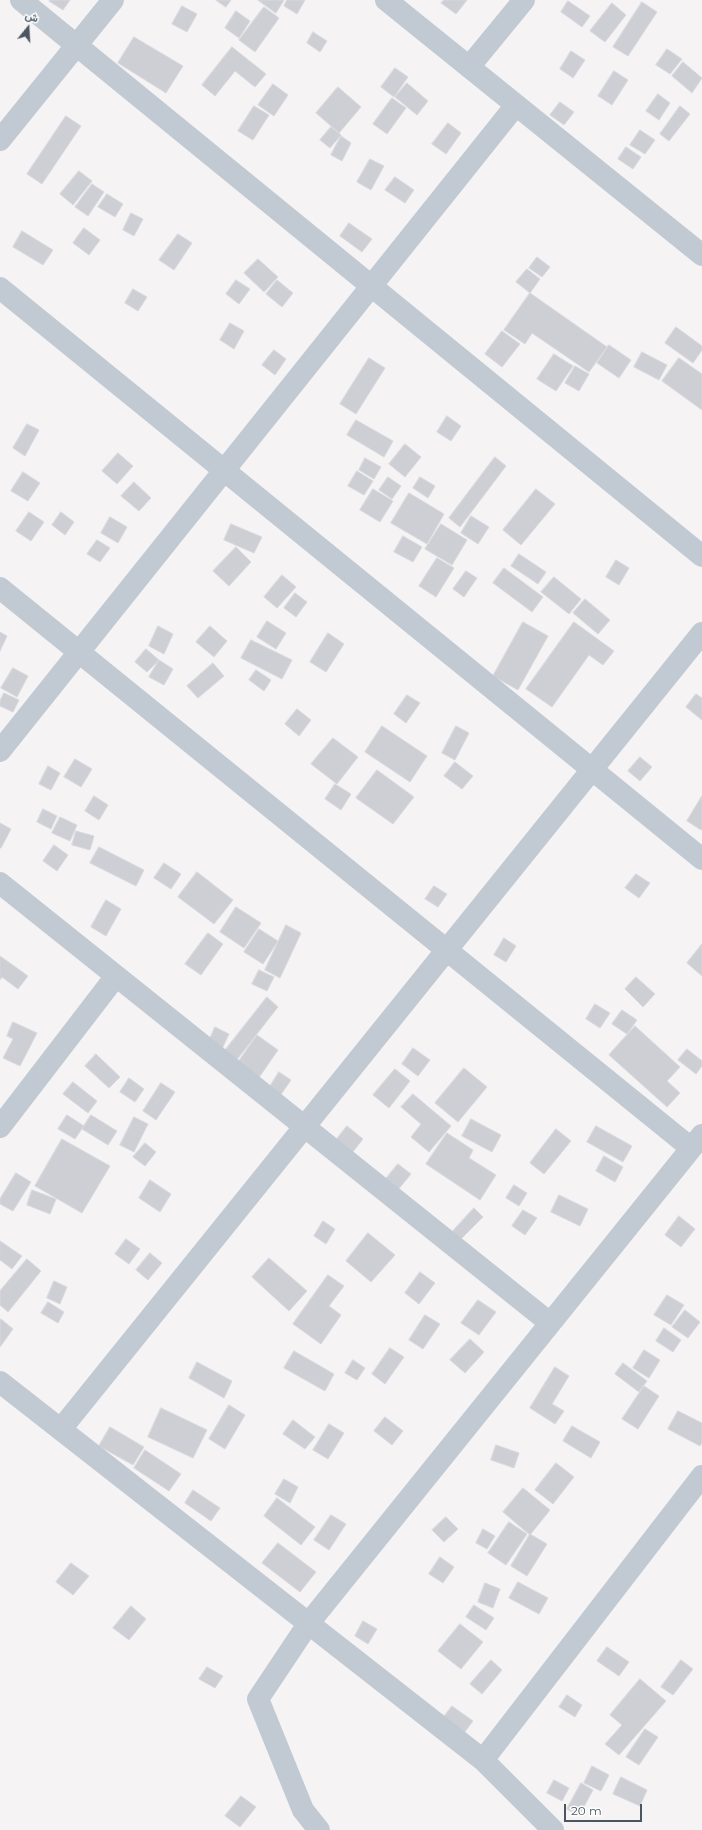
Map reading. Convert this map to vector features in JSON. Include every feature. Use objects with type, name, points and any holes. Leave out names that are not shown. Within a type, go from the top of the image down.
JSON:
[{"type":"street","points":[[21,0],[702,556]]},
{"type":"street","points":[[0,140],[113,0]]},
{"type":"street","points":[[386,0],[702,255]]},
{"type":"street","points":[[469,67],[524,0]]},
{"type":"street","points":[[0,751],[516,105]]},
{"type":"street","points":[[0,288],[702,859]]},
{"type":"street","points":[[0,588],[447,950],[697,1141],[308,1624],[258,1699],[303,1810],[319,1830]]},
{"type":"street","points":[[61,1429],[702,633]]},
{"type":"street","points":[[0,883],[550,1323]]},
{"type":"street","points":[[0,1127],[116,976]]},
{"type":"street","points":[[0,1382],[483,1760],[553,1830]]},
{"type":"street","points":[[483,1760],[702,1476]]},
{"type":"building","points":[[70,0],[63,10],[49,1]]},
{"type":"building","points":[[216,0],[231,0],[226,7]]},
{"type":"building","points":[[258,0],[284,0],[276,13]]},
{"type":"building","points":[[287,0],[305,0],[297,14],[284,6]]},
{"type":"building","points":[[444,0],[467,0],[456,14],[441,3]]},
{"type":"building","points":[[568,1],[590,16],[582,27],[561,12]]},
{"type":"building","points":[[642,2],[657,12],[628,56],[613,47]]},
{"type":"building","points":[[612,3],[626,15],[605,42],[590,31]]},
{"type":"building","points":[[182,6],[197,14],[187,32],[172,24]]},
{"type":"building","points":[[264,7],[279,18],[255,52],[239,40]]},
{"type":"building","points":[[236,11],[250,21],[239,38],[225,28]]},
{"type":"building","points":[[313,32],[327,41],[320,52],[307,43]]},
{"type":"building","points":[[134,37],[183,66],[166,93],[118,63]]},
{"type":"building","points":[[232,47],[266,74],[255,87],[235,71],[215,96],[202,85]]},
{"type":"building","points":[[667,49],[682,59],[670,74],[656,65]]},
{"type":"building","points":[[571,51],[585,60],[573,78],[560,69]]},
{"type":"building","points":[[683,62],[702,78],[692,93],[672,76]]},
{"type":"building","points":[[395,68],[408,77],[394,97],[381,87]]},
{"type":"building","points":[[614,71],[628,80],[612,105],[598,96]]},
{"type":"building","points":[[407,83],[428,101],[417,115],[395,97]]},
{"type":"building","points":[[273,84],[288,95],[274,116],[258,105]]},
{"type":"building","points":[[338,87],[361,107],[339,133],[316,113]]},
{"type":"building","points":[[658,94],[670,103],[659,120],[646,111]]},
{"type":"building","points":[[392,98],[406,108],[387,134],[373,124]]},
{"type":"building","points":[[560,102],[574,112],[564,125],[550,115]]},
{"type":"building","points":[[254,106],[269,115],[253,140],[238,131]]},
{"type":"building","points":[[680,106],[690,114],[669,141],[660,134]]},
{"type":"building","points":[[66,116],[81,126],[42,184],[27,174]]},
{"type":"building","points":[[448,123],[461,133],[446,154],[432,144]]},
{"type":"building","points":[[331,127],[341,135],[330,148],[320,140]]},
{"type":"building","points":[[640,130],[655,140],[645,154],[630,145]]},
{"type":"building","points":[[341,136],[351,143],[342,161],[331,155]]},
{"type":"building","points":[[626,147],[641,157],[633,169],[618,159]]},
{"type":"building","points":[[370,159],[384,166],[371,190],[357,182]]},
{"type":"building","points":[[79,171],[92,181],[73,205],[60,194]]},
{"type":"building","points":[[395,177],[414,190],[405,203],[385,190]]},
{"type":"building","points":[[92,184],[104,192],[88,216],[75,207]]},
{"type":"building","points":[[107,194],[123,204],[115,217],[98,207]]},
{"type":"building","points":[[131,213],[143,219],[134,236],[123,230]]},
{"type":"building","points":[[349,223],[372,239],[362,252],[340,236]]},
{"type":"building","points":[[84,228],[100,240],[89,255],[73,243]]},
{"type":"building","points":[[22,231],[53,250],[43,265],[13,247]]},
{"type":"building","points":[[178,234],[192,243],[174,270],[159,260]]},
{"type":"building","points":[[537,257],[550,267],[542,277],[529,268]]},
{"type":"building","points":[[258,259],[278,277],[264,292],[244,273]]},
{"type":"building","points":[[527,269],[540,279],[530,293],[516,282]]},
{"type":"building","points":[[236,280],[250,289],[239,304],[226,294]]},
{"type":"building","points":[[277,280],[293,293],[282,307],[266,294]]},
{"type":"building","points":[[133,289],[147,297],[138,311],[125,303]]},
{"type":"building","points":[[530,293],[607,347],[589,372],[532,333],[525,344],[504,330]]},
{"type":"building","points":[[230,323],[244,331],[234,349],[220,340]]},
{"type":"building","points":[[676,327],[702,346],[702,350],[693,363],[665,343]]},
{"type":"building","points":[[502,331],[520,344],[502,367],[485,354]]},
{"type":"building","points":[[609,345],[631,360],[619,378],[597,363]]},
{"type":"building","points":[[274,350],[286,359],[275,375],[262,365]]},
{"type":"building","points":[[642,352],[667,365],[659,380],[634,367]]},
{"type":"building","points":[[554,354],[573,366],[556,391],[537,379]]},
{"type":"building","points":[[369,358],[385,368],[356,414],[340,404]]},
{"type":"building","points":[[679,358],[702,374],[702,410],[662,381]]},
{"type":"building","points":[[575,366],[589,374],[579,391],[565,383]]},
{"type":"building","points":[[447,416],[461,426],[451,441],[437,432]]},
{"type":"building","points":[[356,420],[393,441],[384,457],[347,435]]},
{"type":"building","points":[[27,424],[39,430],[25,456],[13,448]]},
{"type":"building","points":[[405,444],[421,457],[405,477],[389,464]]},
{"type":"building","points":[[118,453],[133,466],[117,484],[102,471]]},
{"type":"building","points":[[495,457],[506,466],[460,527],[449,518]]},
{"type":"building","points":[[365,458],[381,467],[374,479],[359,470]]},
{"type":"building","points":[[357,471],[373,481],[364,495],[348,486]]},
{"type":"building","points":[[23,472],[40,483],[28,501],[11,491]]},
{"type":"building","points":[[388,477],[401,486],[392,499],[379,490]]},
{"type":"building","points":[[420,477],[435,486],[428,498],[413,488]]},
{"type":"building","points":[[134,482],[151,498],[139,511],[121,496]]},
{"type":"building","points":[[373,489],[393,501],[380,522],[360,510]]},
{"type":"building","points":[[536,489],[555,504],[521,545],[503,530]]},
{"type":"building","points":[[409,493],[444,514],[427,544],[391,523]]},
{"type":"building","points":[[29,512],[44,522],[31,541],[16,531]]},
{"type":"building","points":[[61,512],[74,522],[65,535],[52,525]]},
{"type":"building","points":[[471,516],[489,527],[478,544],[461,533]]},
{"type":"building","points":[[110,517],[127,527],[118,543],[101,533]]},
{"type":"building","points":[[231,524],[262,537],[254,553],[224,540]]},
{"type":"building","points":[[441,524],[467,540],[452,565],[425,549]]},
{"type":"building","points":[[403,536],[422,547],[413,562],[394,552]]},
{"type":"building","points":[[97,540],[110,548],[100,562],[87,554]]},
{"type":"building","points":[[236,547],[251,562],[229,586],[213,571]]},
{"type":"building","points":[[519,554],[546,572],[538,584],[511,566]]},
{"type":"building","points":[[437,558],[454,568],[436,597],[419,586]]},
{"type":"building","points":[[616,560],[629,568],[619,585],[606,577]]},
{"type":"building","points":[[504,568],[543,597],[532,612],[493,583]]},
{"type":"building","points":[[466,571],[477,578],[464,597],[453,589]]},
{"type":"building","points":[[282,575],[296,587],[277,608],[264,597]]},
{"type":"building","points":[[554,577],[581,599],[569,614],[541,592]]},
{"type":"building","points":[[295,593],[307,602],[296,617],[284,608]]},
{"type":"building","points":[[585,599],[610,620],[598,634],[573,613]]},
{"type":"building","points":[[267,621],[286,633],[276,649],[257,637]]},
{"type":"building","points":[[523,622],[548,636],[518,690],[493,676]]},
{"type":"building","points":[[574,622],[614,651],[603,665],[589,655],[552,707],[526,689]]},
{"type":"building","points":[[158,626],[173,634],[164,654],[149,646]]},
{"type":"building","points":[[210,626],[227,641],[214,657],[196,642]]},
{"type":"building","points":[[0,632],[7,636],[0,651]]},
{"type":"building","points":[[328,633],[344,644],[326,672],[310,662]]},
{"type":"building","points":[[251,640],[292,660],[282,679],[241,658]]},
{"type":"building","points":[[146,649],[159,660],[147,672],[135,662]]},
{"type":"building","points":[[159,660],[173,669],[164,685],[149,677]]},
{"type":"building","points":[[213,663],[224,676],[198,698],[187,686]]},
{"type":"building","points":[[13,668],[28,676],[17,697],[1,688]]},
{"type":"building","points":[[256,670],[271,680],[264,691],[249,680]]},
{"type":"building","points":[[4,693],[19,700],[13,712],[0,706],[0,701]]},
{"type":"building","points":[[696,694],[702,698],[702,720],[686,707]]},
{"type":"building","points":[[407,695],[420,703],[406,723],[394,714]]},
{"type":"building","points":[[297,709],[311,720],[299,736],[285,724]]},
{"type":"building","points":[[382,726],[427,756],[410,782],[365,752]]},
{"type":"building","points":[[456,726],[469,733],[455,760],[442,753]]},
{"type":"building","points":[[333,738],[358,757],[337,784],[311,764]]},
{"type":"building","points":[[640,757],[652,767],[640,781],[628,771]]},
{"type":"building","points":[[75,759],[92,769],[81,787],[64,777]]},
{"type":"building","points":[[455,762],[473,776],[462,789],[444,776]]},
{"type":"building","points":[[48,766],[60,773],[51,790],[39,784]]},
{"type":"building","points":[[377,770],[414,797],[393,824],[356,798]]},
{"type":"building","points":[[335,784],[351,794],[341,810],[325,799]]},
{"type":"building","points":[[94,796],[108,805],[99,820],[85,811]]},
{"type":"building","points":[[702,796],[702,829],[701,830],[687,821]]},
{"type":"building","points":[[43,809],[57,816],[51,829],[37,822]]},
{"type":"building","points":[[60,817],[77,825],[70,841],[52,833]]},
{"type":"building","points":[[0,823],[11,829],[1,848],[0,848]]},
{"type":"building","points":[[76,831],[94,836],[90,850],[72,845]]},
{"type":"building","points":[[54,845],[68,855],[57,871],[43,861]]},
{"type":"building","points":[[99,847],[144,870],[136,886],[90,863]]},
{"type":"building","points":[[164,863],[181,874],[171,889],[154,878]]},
{"type":"building","points":[[197,872],[233,900],[214,924],[178,897]]},
{"type":"building","points":[[636,874],[650,883],[639,898],[625,888]]},
{"type":"building","points":[[434,886],[447,894],[438,907],[425,899]]},
{"type":"building","points":[[106,900],[121,909],[106,936],[91,927]]},
{"type":"building","points":[[236,907],[261,923],[244,948],[220,932]]},
{"type":"building","points":[[286,925],[301,933],[280,978],[265,970]]},
{"type":"building","points":[[259,929],[278,941],[263,964],[244,952]]},
{"type":"building","points":[[208,933],[223,944],[201,975],[185,964]]},
{"type":"building","points":[[504,938],[516,946],[506,962],[494,955]]},
{"type":"building","points":[[702,944],[702,976],[687,963]]},
{"type":"building","points":[[0,956],[28,976],[18,989],[2,977],[0,980]]},
{"type":"building","points":[[259,970],[274,977],[267,991],[252,984]]},
{"type":"building","points":[[636,977],[655,994],[643,1007],[625,989]]},
{"type":"building","points":[[267,997],[278,1007],[235,1062],[223,1053]]},
{"type":"building","points":[[595,1004],[610,1013],[600,1028],[586,1019]]},
{"type":"building","points":[[622,1010],[637,1020],[627,1034],[612,1024]]},
{"type":"building","points":[[13,1022],[37,1033],[20,1066],[3,1058],[13,1039],[7,1036]]},
{"type":"building","points":[[635,1026],[680,1067],[667,1081],[680,1093],[667,1107],[609,1055]]},
{"type":"building","points":[[215,1027],[229,1034],[222,1049],[208,1043]]},
{"type":"building","points":[[257,1035],[278,1050],[256,1082],[234,1068]]},
{"type":"building","points":[[413,1048],[430,1060],[418,1076],[402,1064]]},
{"type":"building","points":[[687,1049],[702,1061],[702,1066],[696,1074],[678,1060]]},
{"type":"building","points":[[96,1054],[120,1077],[109,1088],[85,1066]]},
{"type":"building","points":[[464,1068],[487,1087],[458,1122],[435,1103]]},
{"type":"building","points":[[395,1069],[410,1081],[389,1108],[373,1095]]},
{"type":"building","points":[[279,1072],[291,1080],[278,1099],[267,1091]]},
{"type":"building","points":[[129,1078],[144,1089],[135,1102],[120,1092]]},
{"type":"building","points":[[73,1082],[97,1101],[88,1113],[63,1094]]},
{"type":"building","points":[[161,1083],[175,1092],[156,1120],[143,1111]]},
{"type":"building","points":[[413,1094],[451,1126],[429,1152],[411,1137],[421,1124],[401,1107]]},
{"type":"building","points":[[67,1115],[84,1126],[75,1139],[58,1129]]},
{"type":"building","points":[[91,1115],[117,1131],[108,1145],[82,1129]]},
{"type":"building","points":[[134,1117],[148,1124],[134,1152],[120,1145]]},
{"type":"building","points":[[471,1119],[501,1135],[492,1152],[462,1136]]},
{"type":"building","points":[[347,1126],[363,1139],[352,1153],[336,1140]]},
{"type":"building","points":[[596,1126],[632,1146],[623,1162],[587,1142]]},
{"type":"building","points":[[556,1129],[571,1141],[544,1174],[530,1163]]},
{"type":"building","points":[[447,1133],[473,1150],[469,1158],[496,1175],[480,1200],[426,1164]]},
{"type":"building","points":[[62,1139],[110,1166],[82,1213],[35,1186]]},
{"type":"building","points":[[145,1143],[156,1152],[145,1166],[133,1157]]},
{"type":"building","points":[[604,1156],[623,1167],[615,1182],[596,1171]]},
{"type":"building","points":[[398,1164],[411,1174],[397,1191],[384,1181]]},
{"type":"building","points":[[16,1173],[31,1182],[13,1211],[0,1204],[0,1199]]},
{"type":"building","points":[[150,1180],[171,1194],[160,1212],[139,1198]]},
{"type":"building","points":[[514,1185],[527,1193],[519,1206],[506,1198]]},
{"type":"building","points":[[32,1190],[56,1199],[50,1214],[27,1205]]},
{"type":"building","points":[[559,1195],[588,1209],[580,1226],[551,1212]]},
{"type":"building","points":[[474,1208],[483,1217],[460,1240],[452,1232]]},
{"type":"building","points":[[523,1210],[537,1218],[525,1235],[512,1226]]},
{"type":"building","points":[[679,1216],[695,1229],[681,1247],[665,1235]]},
{"type":"building","points":[[323,1221],[335,1229],[326,1244],[314,1236]]},
{"type":"building","points":[[368,1233],[395,1255],[371,1282],[346,1261]]},
{"type":"building","points":[[126,1239],[140,1249],[129,1264],[115,1254]]},
{"type":"building","points":[[0,1241],[22,1256],[12,1269],[0,1260]]},
{"type":"building","points":[[150,1253],[162,1263],[148,1280],[136,1270]]},
{"type":"building","points":[[269,1258],[307,1291],[289,1311],[252,1277]]},
{"type":"building","points":[[27,1259],[41,1271],[8,1312],[0,1305],[0,1291]]},
{"type":"building","points":[[420,1272],[435,1283],[419,1304],[405,1293]]},
{"type":"building","points":[[328,1275],[344,1286],[329,1306],[341,1315],[321,1344],[293,1324]]},
{"type":"building","points":[[54,1281],[67,1287],[60,1304],[47,1298]]},
{"type":"building","points":[[667,1295],[684,1305],[671,1325],[654,1315]]},
{"type":"building","points":[[478,1300],[496,1312],[479,1335],[461,1323]]},
{"type":"building","points":[[48,1302],[64,1312],[58,1323],[41,1313]]},
{"type":"building","points":[[685,1310],[700,1322],[688,1338],[672,1327]]},
{"type":"building","points":[[425,1315],[440,1324],[423,1349],[409,1340]]},
{"type":"building","points":[[1,1319],[13,1329],[0,1347],[0,1320]]},
{"type":"building","points":[[664,1328],[681,1340],[673,1352],[656,1341]]},
{"type":"building","points":[[470,1339],[484,1352],[465,1373],[450,1360]]},
{"type":"building","points":[[390,1348],[404,1357],[385,1384],[372,1374]]},
{"type":"building","points":[[644,1350],[660,1360],[649,1378],[633,1368]]},
{"type":"building","points":[[294,1351],[334,1374],[325,1391],[284,1368]]},
{"type":"building","points":[[353,1360],[365,1368],[357,1380],[345,1373]]},
{"type":"building","points":[[197,1362],[232,1381],[224,1398],[189,1378]]},
{"type":"building","points":[[623,1363],[647,1381],[639,1392],[615,1374]]},
{"type":"building","points":[[555,1367],[569,1376],[552,1404],[564,1411],[555,1424],[530,1408]]},
{"type":"building","points":[[644,1386],[659,1396],[638,1429],[622,1419]]},
{"type":"building","points":[[229,1405],[245,1415],[225,1449],[209,1439]]},
{"type":"building","points":[[161,1408],[207,1430],[193,1458],[148,1437]]},
{"type":"building","points":[[678,1411],[702,1423],[702,1443],[700,1446],[668,1429]]},
{"type":"building","points":[[385,1417],[403,1431],[392,1445],[374,1431]]},
{"type":"building","points":[[293,1420],[315,1437],[305,1449],[283,1434]]},
{"type":"building","points":[[329,1424],[344,1433],[328,1459],[313,1450]]},
{"type":"building","points":[[572,1426],[600,1442],[591,1458],[563,1441]]},
{"type":"building","points":[[110,1427],[144,1447],[133,1465],[99,1446]]},
{"type":"building","points":[[496,1445],[519,1453],[514,1468],[491,1460]]},
{"type":"building","points":[[145,1450],[181,1474],[169,1491],[134,1468]]},
{"type":"building","points":[[556,1463],[574,1477],[553,1504],[535,1490]]},
{"type":"building","points":[[284,1479],[298,1487],[290,1503],[275,1494]]},
{"type":"building","points":[[523,1488],[550,1510],[530,1535],[503,1512]]},
{"type":"building","points":[[193,1490],[220,1508],[211,1521],[185,1503]]},
{"type":"building","points":[[277,1498],[315,1527],[301,1545],[264,1516]]},
{"type":"building","points":[[331,1515],[346,1524],[329,1550],[314,1540]]},
{"type":"building","points":[[446,1517],[458,1529],[444,1542],[432,1530]]},
{"type":"building","points":[[509,1522],[527,1534],[506,1565],[488,1553]]},
{"type":"building","points":[[483,1529],[495,1536],[487,1549],[476,1543]]},
{"type":"building","points":[[530,1534],[547,1544],[527,1576],[511,1566]]},
{"type":"building","points":[[278,1543],[316,1572],[300,1592],[262,1563]]},
{"type":"building","points":[[440,1557],[454,1567],[443,1583],[429,1574]]},
{"type":"building","points":[[71,1563],[89,1576],[73,1595],[56,1582]]},
{"type":"building","points":[[518,1582],[548,1598],[539,1614],[509,1598]]},
{"type":"building","points":[[485,1583],[500,1589],[493,1608],[478,1602]]},
{"type":"building","points":[[474,1605],[494,1618],[486,1630],[466,1617]]},
{"type":"building","points":[[131,1606],[146,1619],[129,1640],[113,1628]]},
{"type":"building","points":[[363,1621],[377,1629],[368,1644],[355,1636]]},
{"type":"building","points":[[460,1624],[483,1642],[461,1669],[438,1651]]},
{"type":"building","points":[[607,1647],[629,1662],[619,1676],[597,1661]]},
{"type":"building","points":[[491,1660],[502,1670],[482,1694],[470,1684]]},
{"type":"building","points":[[681,1660],[693,1669],[673,1695],[661,1687]]},
{"type":"building","points":[[207,1667],[223,1676],[215,1688],[199,1679]]},
{"type":"building","points":[[640,1679],[666,1701],[619,1755],[605,1744],[622,1725],[610,1715]]},
{"type":"building","points":[[567,1695],[582,1705],[575,1717],[559,1707]]},
{"type":"building","points":[[452,1706],[473,1721],[464,1733],[443,1718]]},
{"type":"building","points":[[645,1729],[658,1737],[639,1765],[626,1757]]},
{"type":"building","points":[[592,1766],[609,1775],[601,1791],[584,1783]]},
{"type":"building","points":[[621,1777],[647,1790],[640,1806],[613,1794]]},
{"type":"building","points":[[554,1780],[569,1788],[562,1801],[547,1793]]},
{"type":"building","points":[[581,1783],[593,1790],[579,1816],[567,1809]]},
{"type":"building","points":[[241,1796],[256,1807],[240,1827],[225,1816]]}]
